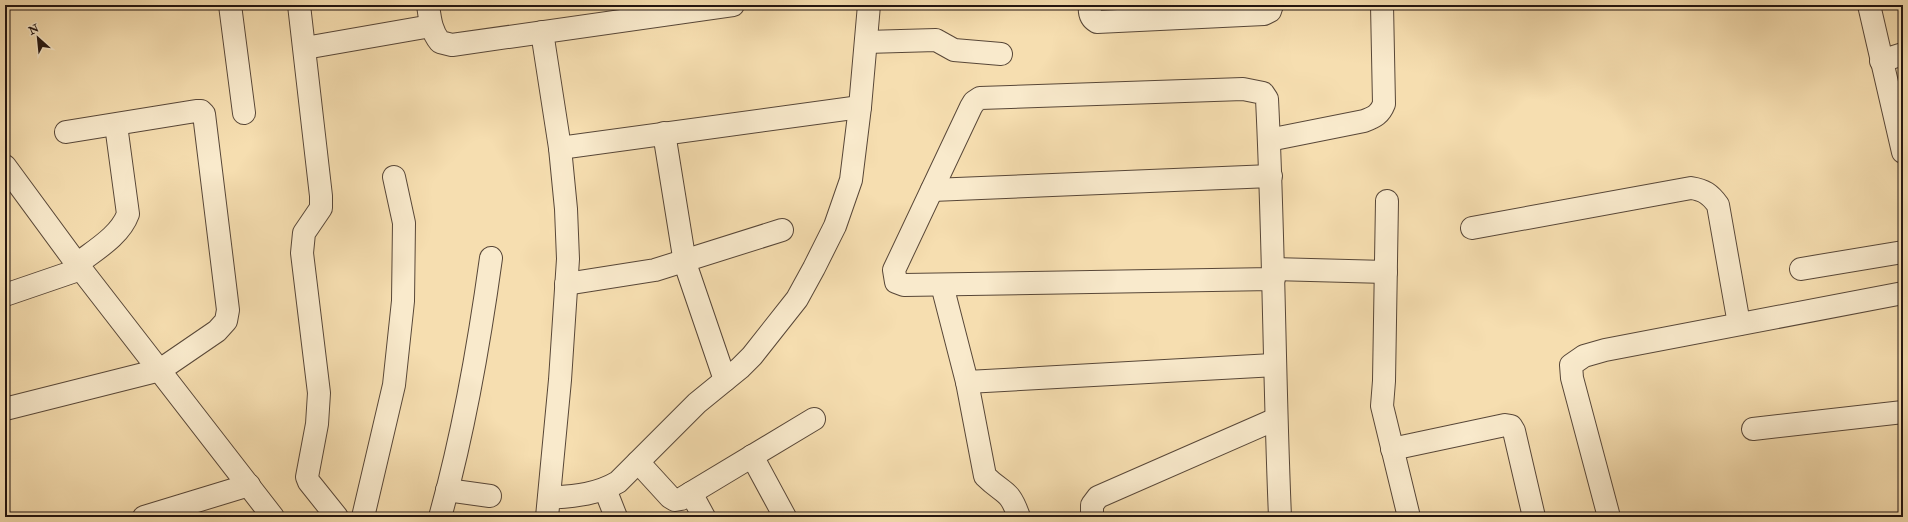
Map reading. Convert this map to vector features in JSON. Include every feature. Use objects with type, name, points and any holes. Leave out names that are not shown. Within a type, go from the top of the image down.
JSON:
[{"type":"street","points":[[230,5],[244,113]]},
{"type":"street","points":[[299,5],[321,196],[321,208],[304,233],[302,253],[319,393],[317,424],[307,477],[309,482],[337,517]]},
{"type":"street","points":[[428,5],[431,26],[440,42],[452,45],[542,32],[616,13],[733,5]]},
{"type":"street","points":[[542,32],[560,148],[566,209],[568,259],[560,380],[548,507],[605,489],[618,482],[697,403],[740,368],[775,328],[796,299],[814,268],[835,226],[851,180],[860,107],[869,5]]},
{"type":"street","points":[[1090,5],[1092,19],[1097,22],[1140,13],[1207,11],[1264,14],[1270,11],[1272,5]]},
{"type":"street","points":[[1269,140],[1364,121],[1375,118],[1381,112],[1384,104],[1382,5]]},
{"type":"street","points":[[1869,5],[1881,61],[1902,144]]},
{"type":"street","points":[[305,48],[431,26]]},
{"type":"street","points":[[866,42],[936,40],[954,50],[1001,54]]},
{"type":"street","points":[[1881,61],[1903,54]]},
{"type":"street","points":[[1280,517],[1274,365],[1274,274],[1271,176],[1266,99],[1263,93],[1243,89],[980,98],[974,102],[971,107],[894,270],[894,278],[896,282],[904,285],[942,285],[1274,274],[1386,272]]},
{"type":"street","points":[[560,148],[860,107]]},
{"type":"street","points":[[5,409],[160,370],[217,331],[226,322],[228,310],[204,114],[201,111],[196,111],[66,132]]},
{"type":"street","points":[[5,294],[79,267],[118,231],[125,222],[128,214],[116,125]]},
{"type":"street","points":[[664,133],[684,260],[690,283],[725,380]]},
{"type":"street","points":[[5,166],[79,267],[273,517]]},
{"type":"street","points":[[932,190],[1271,176]]},
{"type":"street","points":[[363,517],[394,385],[403,301],[404,223],[394,177]]},
{"type":"street","points":[[1472,228],[1691,188],[1703,190],[1711,195],[1718,205],[1739,324]]},
{"type":"street","points":[[1387,201],[1382,406],[1410,517]]},
{"type":"street","points":[[566,284],[655,270],[782,230]]},
{"type":"street","points":[[1802,269],[1903,252]]},
{"type":"street","points":[[440,517],[448,490],[481,332],[491,258]]},
{"type":"street","points":[[942,285],[967,382],[985,476],[992,483],[1010,495],[1020,517]]},
{"type":"street","points":[[1609,517],[1572,378],[1571,365],[1584,356],[1605,350],[1903,292]]},
{"type":"street","points":[[967,382],[1274,365]]},
{"type":"street","points":[[1753,429],[1903,412]]},
{"type":"street","points":[[638,462],[675,500],[681,499],[814,419]]},
{"type":"street","points":[[1092,517],[1092,505],[1098,497],[1276,419]]},
{"type":"street","points":[[1392,449],[1505,425],[1511,426],[1514,431],[1534,517]]},
{"type":"street","points":[[752,456],[785,517]]},
{"type":"street","points":[[144,517],[249,485]]},
{"type":"street","points":[[605,489],[616,517]]},
{"type":"street","points":[[448,490],[490,496]]},
{"type":"street","points":[[691,493],[704,517]]}]
